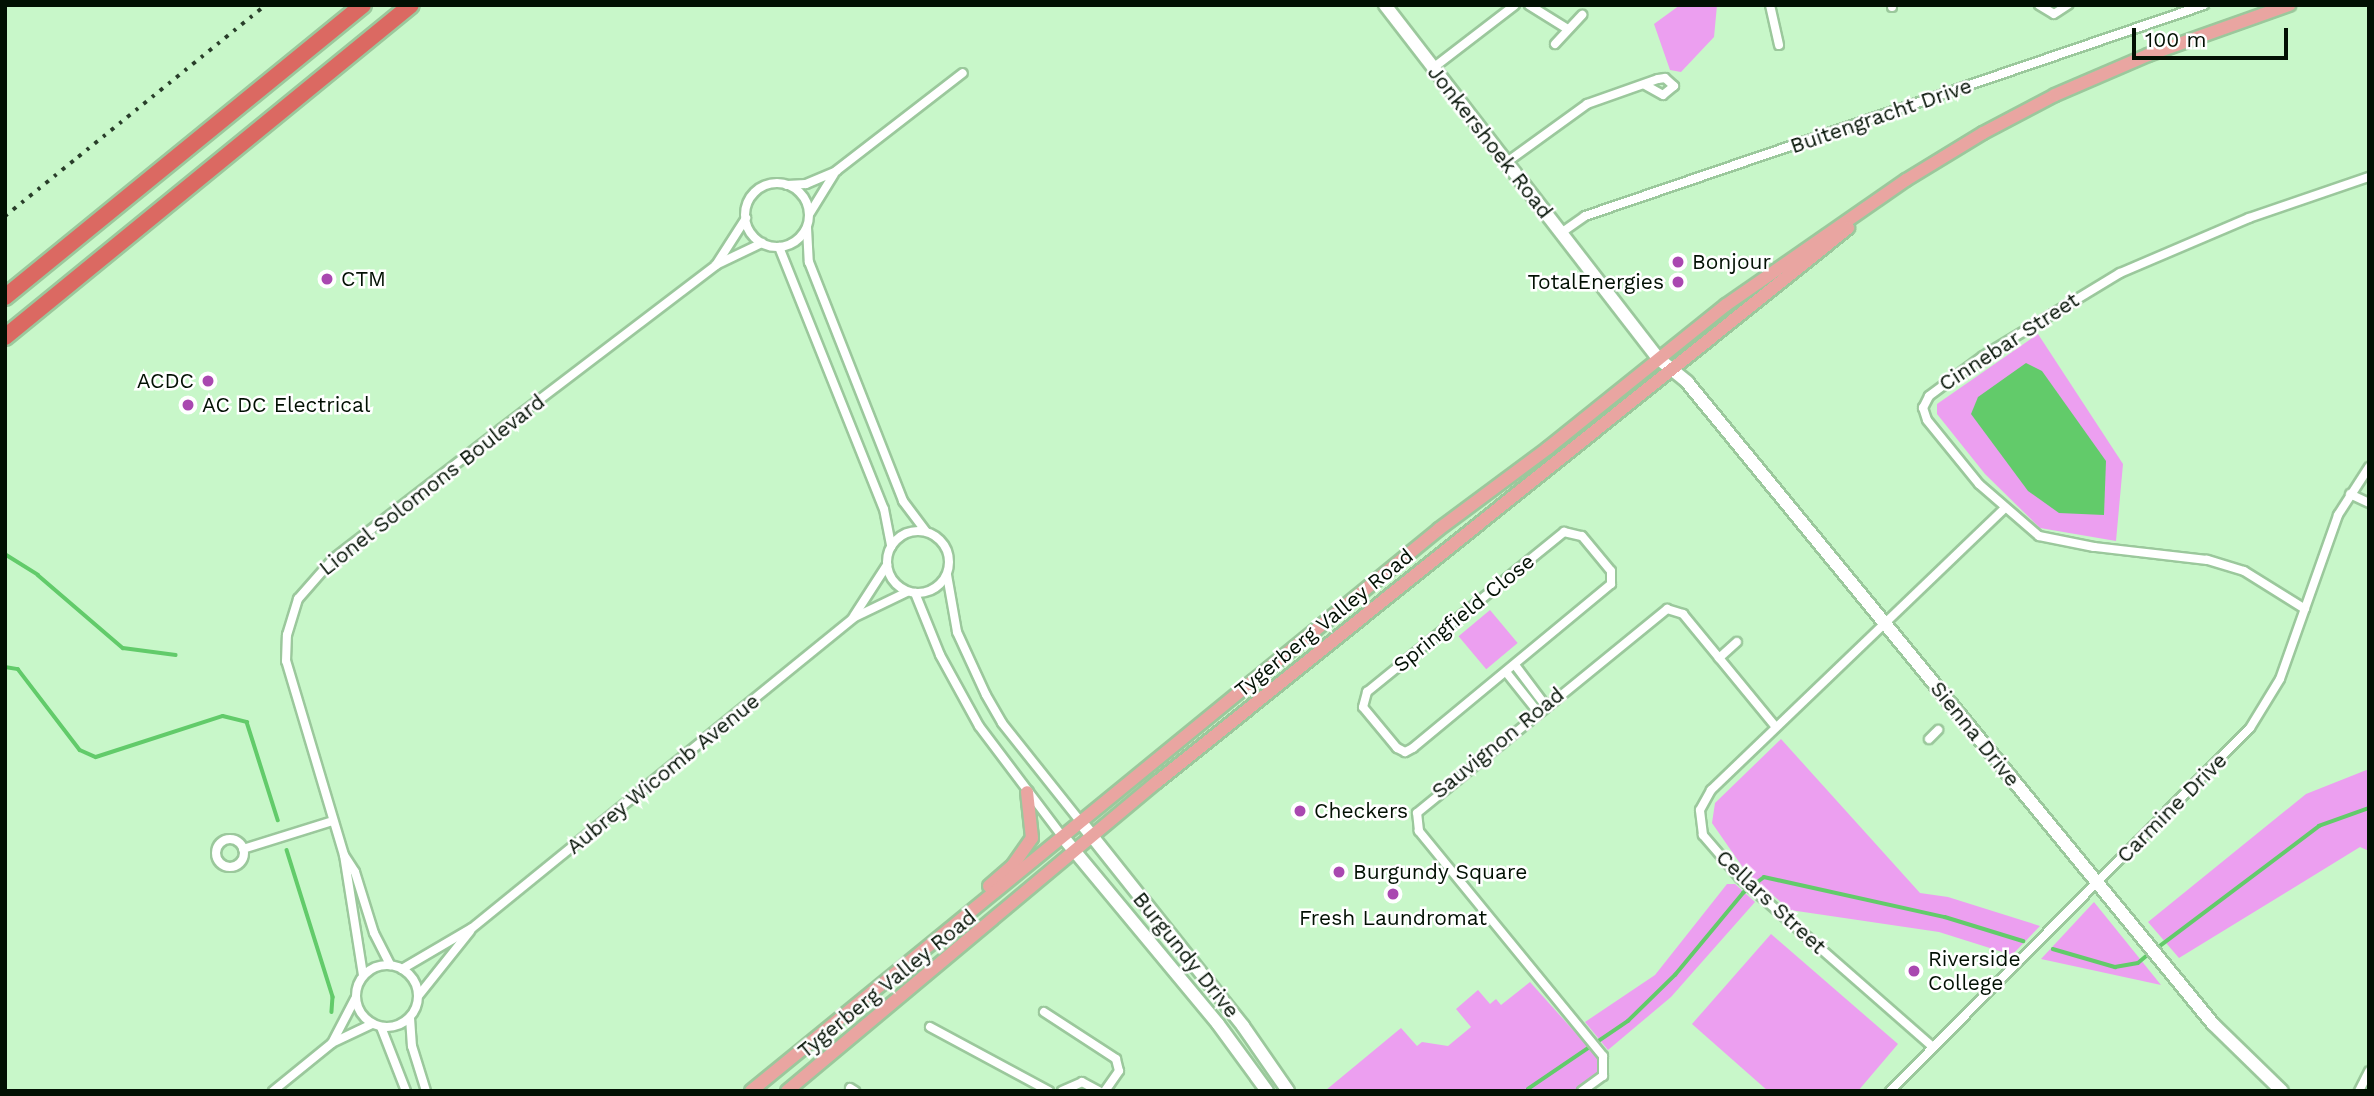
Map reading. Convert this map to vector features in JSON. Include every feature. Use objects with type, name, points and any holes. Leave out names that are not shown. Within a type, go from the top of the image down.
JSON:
[{"type":"highway","points":[[5,297],[363,5]]},
{"type":"highway","points":[[5,337],[411,5]]},
{"type":"highway","points":[[5,290],[127,197]]},
{"type":"highway","points":[[5,343],[39,309]]},
{"type":"main road","name":"Tygerberg Valley Road","points":[[751,1091],[1439,529],[1726,305],[1890,191],[2054,95],[2148,55],[2289,5]]},
{"type":"main road","name":"Tygerberg Valley Road","points":[[787,1091],[1091,836],[1674,371],[1890,191]]},
{"type":"main road","points":[[957,923],[977,896],[1025,852],[1034,825],[1027,792]]},
{"type":"street","name":"Jonkershoek Road","points":[[1385,5],[1658,359]]},
{"type":"street","points":[[1433,68],[1515,5]]},
{"type":"street","points":[[1529,5],[1566,28]]},
{"type":"street","points":[[1769,5],[1779,45]]},
{"type":"street","points":[[2039,5],[2054,14],[2068,5]]},
{"type":"street","name":"Buitengracht Drive","points":[[1561,233],[1585,216],[2204,5]]},
{"type":"street","points":[[1555,44],[1566,28],[1582,15]]},
{"type":"street","points":[[807,228],[796,241],[779,247],[762,243],[746,218],[749,201],[761,188],[806,184],[836,172],[963,73]]},
{"type":"street","points":[[1507,162],[1587,104],[1645,85]]},
{"type":"street","points":[[836,172],[809,214],[809,262],[907,509],[926,531],[944,543],[949,553],[947,575],[957,632],[986,695],[1002,723],[1080,821]]},
{"type":"street","name":"Cinnebar Street","points":[[2305,609],[2237,569],[2207,560],[2047,539],[2004,509],[1927,420],[1923,408],[1928,396],[2058,307],[2120,273],[2225,227],[2369,177]]},
{"type":"street","points":[[786,185],[801,194],[809,214]]},
{"type":"street","name":"Lionel Solomons Boulevard","points":[[716,265],[746,218]]},
{"type":"street","name":"Lionel Solomons Boulevard","points":[[363,975],[344,855],[286,661],[289,622],[307,585],[333,559],[716,265],[762,243]]},
{"type":"street","points":[[779,247],[875,485],[891,545],[887,565],[895,583],[911,592],[932,590],[947,575]]},
{"type":"street","name":"Sienna Drive","points":[[1658,359],[1674,371],[1884,622],[2162,963],[2232,1045],[2282,1091]]},
{"type":"street","name":"Carmine Drive","points":[[1890,1091],[2250,728],[2280,679],[2350,494],[2369,467]]},
{"type":"street","points":[[2350,494],[2369,503]]},
{"type":"street","name":"Cellars Street","points":[[1933,1047],[1740,878],[1703,835],[1701,804],[1776,726],[2004,509]]},
{"type":"street","points":[[891,545],[906,533],[926,531]]},
{"type":"street","name":"Springfield Close","points":[[1564,532],[1578,533],[1611,571],[1611,584],[1506,672],[1405,752],[1397,748],[1362,702],[1367,692],[1564,532]]},
{"type":"street","name":"Aubrey Wicomb Avenue","points":[[853,618],[887,565]]},
{"type":"street","points":[[911,592],[957,690],[1027,792],[1062,836]]},
{"type":"street","name":"Aubrey Wicomb Avenue","points":[[402,969],[472,928],[853,618],[911,592]]},
{"type":"street","name":"Sauvignon Road","points":[[1582,1091],[1603,1076],[1603,1056],[1416,822],[1423,805],[1663,610],[1683,614],[1776,726]]},
{"type":"street","points":[[1719,658],[1737,642]]},
{"type":"street","points":[[1515,665],[1545,705]]},
{"type":"street","points":[[1506,672],[1537,711]]},
{"type":"street","points":[[1929,739],[1938,730]]},
{"type":"street","points":[[243,849],[333,821]]},
{"type":"street","name":"Burgundy Drive","points":[[1080,821],[1244,1026],[1289,1091]]},
{"type":"street","name":"Burgundy Drive","points":[[1062,836],[1218,1024],[1268,1091]]},
{"type":"street","name":"Lionel Solomons Boulevard","points":[[344,855],[355,872],[374,933],[390,965]]},
{"type":"street","name":"Aubrey Wicomb Avenue","points":[[419,995],[472,928]]},
{"type":"street","points":[[331,1042],[355,999],[363,975],[374,967],[390,965],[402,969],[413,978],[419,995],[410,1018],[412,1046],[426,1091]]},
{"type":"street","points":[[355,999],[372,1024],[381,1027],[401,1025],[410,1018]]},
{"type":"street","points":[[1044,1012],[1116,1059],[1119,1071],[1105,1091]]},
{"type":"street","points":[[273,1091],[331,1042],[372,1024]]},
{"type":"street","points":[[381,1027],[405,1091]]},
{"type":"street","points":[[930,1027],[1049,1091]]},
{"type":"street","points":[[2359,1091],[2369,1071]]},
{"type":"street","points":[[1062,1091],[1077,1082],[1098,1091]]},
{"type":"shaded area","points":[[1680,5],[1717,5],[1714,37],[1681,72],[1670,70],[1654,24]]},
{"type":"shaded area","points":[[2038,334],[2123,464],[2116,541],[2040,528],[1985,474],[1937,414],[1937,404]]},
{"type":"shaded area","points":[[2026,363],[2042,371],[2106,461],[2104,515],[2059,513],[2028,491],[1971,414],[1978,397]]},
{"type":"shaded area","points":[[1490,610],[1518,643],[1486,669],[1459,636]]},
{"type":"shaded area","points":[[1781,739],[1920,893],[1948,897],[2040,926],[2012,955],[1939,932],[1790,910],[1746,872],[1712,823],[1715,803]]},
{"type":"shaded area","points":[[2369,769],[2369,851],[2360,847],[2179,958],[2148,922],[2306,794]]},
{"type":"shaded area","points":[[1727,884],[1735,884],[1755,902],[1671,997],[1608,1050],[1585,1022],[1655,975]]},
{"type":"shaded area","points":[[2094,902],[2161,985],[2041,959]]},
{"type":"shaded area","points":[[1771,934],[1898,1044],[1858,1091],[1768,1091],[1692,1024]]},
{"type":"shaded area","points":[[1530,982],[1600,1060],[1599,1074],[1573,1091],[1315,1091],[1326,1090],[1401,1028],[1417,1046],[1422,1042],[1448,1046],[1471,1027],[1456,1009],[1478,990],[1490,1004],[1496,999],[1501,1005]]},
{"type":"waterway","points":[[5,554],[38,575],[123,648],[176,655]]},
{"type":"waterway","points":[[5,667],[18,669],[80,750],[96,757],[223,716],[247,722],[278,820]]},
{"type":"waterway","points":[[2156,949],[2319,826],[2369,808]]},
{"type":"waterway","points":[[287,850],[333,997],[332,1012]]},
{"type":"waterway","points":[[1528,1089],[1628,1021],[1675,975],[1743,893],[1764,877],[1945,917],[2023,941]]},
{"type":"waterway","points":[[2053,949],[2115,967],[2138,963],[2150,953]]},
{"type":"railway","points":[[5,216],[266,5]]},
{"type":"place","name":"Bonjour","points":[[1678,262]]},
{"type":"place","name":"CTM","points":[[327,279]]},
{"type":"place","name":"TotalEnergies","points":[[1678,282]]},
{"type":"place","name":"ACDC","points":[[208,381]]},
{"type":"place","name":"AC DC Electrical","points":[[188,405]]},
{"type":"place","name":"Checkers","points":[[1300,811]]},
{"type":"place","name":"Burgundy Square","points":[[1339,872]]},
{"type":"place","name":"Fresh Laundromat","points":[[1393,894]]},
{"type":"place","name":"Riverside College","points":[[1914,971]]}]
